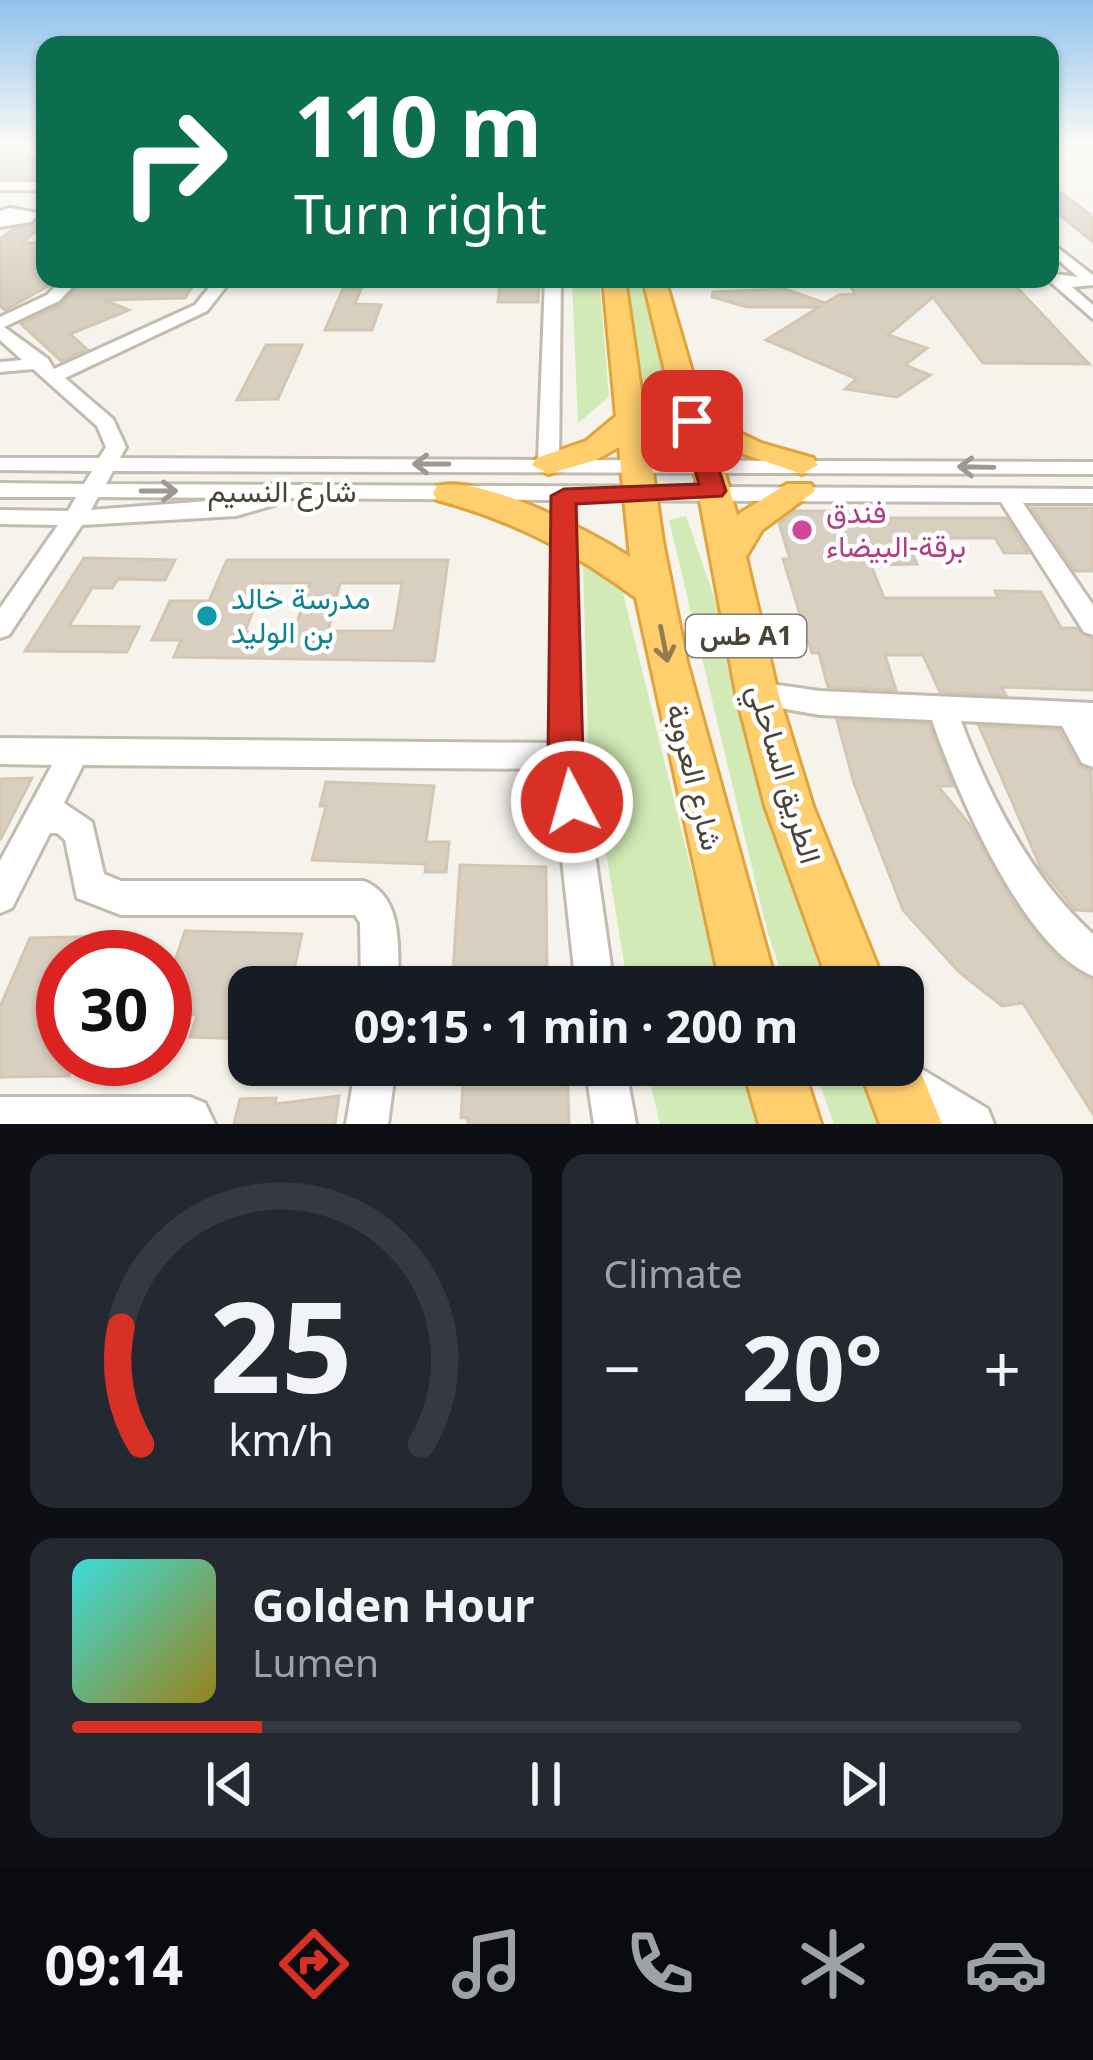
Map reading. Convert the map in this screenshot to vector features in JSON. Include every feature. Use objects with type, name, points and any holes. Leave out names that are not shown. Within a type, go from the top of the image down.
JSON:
[{"type":"highway","name":"شارع العروبة","points":[[615,288],[654,592],[703,819],[743,966]]},
{"type":"highway","name":"الطريق الساحلي","points":[[656,288],[711,477],[757,693],[789,806],[850,966]]},
{"type":"highway","points":[[548,465],[595,449],[612,438],[633,412]]},
{"type":"highway","points":[[692,421],[801,478],[749,523],[730,555]]},
{"type":"highway","points":[[449,494],[517,512],[565,533],[654,592]]},
{"type":"highway","points":[[778,1086],[790,1124]]},
{"type":"highway","points":[[896,1086],[911,1124]]},
{"type":"street","points":[[1059,254],[1091,281],[1059,278]]},
{"type":"street","points":[[1059,282],[1090,309]]},
{"type":"street","points":[[0,628],[75,518],[116,447],[106,423],[0,327],[63,288]]},
{"type":"street","points":[[0,367],[49,369],[194,313],[218,288]]},
{"type":"street","points":[[548,465],[553,288]]},
{"type":"street","name":"شارع النسيم","points":[[0,464],[548,465],[638,478]]},
{"type":"street","points":[[638,478],[1093,468]]},
{"type":"street","name":"شارع النسيم","points":[[0,490],[564,496],[638,478]]},
{"type":"street","points":[[801,478],[1093,496]]},
{"type":"street","points":[[0,517],[75,518],[244,508],[278,492]]},
{"type":"street","points":[[1006,494],[1093,626]]},
{"type":"street","points":[[564,496],[566,756],[592,966]]},
{"type":"street","points":[[757,693],[820,703],[1082,714],[1093,754]]},
{"type":"street","points":[[942,707],[986,817],[1052,913],[1093,958]]},
{"type":"street","points":[[0,752],[566,756]]},
{"type":"street","points":[[0,896],[74,753]]},
{"type":"street","points":[[40,818],[64,818],[80,833],[89,886],[121,898],[364,898],[378,917],[379,966]]},
{"type":"street","points":[[368,1124],[373,1086]]},
{"type":"street","points":[[609,1086],[615,1124]]},
{"type":"street","points":[[917,1086],[973,1124]]},
{"type":"street","points":[[0,1118],[190,1118],[194,1124]]},
{"type":"green space","points":[[572,288],[600,288],[609,397],[578,423]]},
{"type":"green space","points":[[627,288],[647,288],[670,417],[650,417]]},
{"type":"green space","points":[[686,516],[842,966],[779,966],[669,520]]},
{"type":"green space","points":[[583,566],[622,589],[715,966],[625,966],[588,741]]},
{"type":"green space","points":[[651,1086],[746,1086],[756,1124],[660,1124]]},
{"type":"green space","points":[[820,1086],[883,1086],[896,1124],[834,1124]]},
{"type":"building","points":[[1059,195],[1093,217],[1093,242],[1059,214]]},
{"type":"building","points":[[34,225],[36,231],[22,243],[36,243],[36,288],[45,288],[5,310],[0,306],[0,239],[12,230]]},
{"type":"building","points":[[76,288],[191,288],[185,298],[104,300],[129,310],[70,334],[87,349],[61,361],[21,324],[61,305]]},
{"type":"building","points":[[500,288],[539,288],[538,302],[498,302]]},
{"type":"building","points":[[852,288],[1017,288],[1089,364],[983,363],[933,297],[888,335],[927,348],[905,365],[930,375],[897,397],[845,389],[857,379],[766,340],[819,307],[747,307],[712,297],[713,292],[785,289],[825,303],[839,295],[855,294]]},
{"type":"building","points":[[343,289],[361,289],[355,304],[381,305],[372,330],[325,330]]},
{"type":"building","points":[[266,345],[302,345],[278,399],[237,400]]},
{"type":"building","points":[[1032,508],[1093,508],[1093,571],[1075,571]]},
{"type":"building","points":[[795,511],[847,511],[850,518],[1006,518],[1028,553],[1004,553],[995,538],[904,538],[917,564],[871,565],[884,598],[998,598],[995,591],[1041,592],[1061,628],[1076,628],[1093,639],[1093,690],[1001,687],[1006,695],[940,692],[923,655],[885,655],[896,690],[828,687],[819,653],[812,653],[783,559],[790,559],[779,523]]},
{"type":"building","points":[[84,558],[175,560],[165,580],[118,579],[112,588],[92,588],[69,626],[139,627],[127,652],[25,651]]},
{"type":"building","name":"مدرسة خالد بن الوليد","points":[[227,560],[448,560],[434,661],[174,657],[181,640],[152,640],[170,601],[209,601]],"holes":[[[263,583],[310,583],[294,632],[245,632]],[[340,583],[402,583],[394,631],[328,631]]]},
{"type":"building","points":[[837,720],[929,724],[953,786],[938,786],[970,825],[1013,903],[1038,936],[1063,963],[1093,980],[1093,1114],[1023,1003],[1002,1006],[959,972],[903,910],[854,783]]},
{"type":"building","points":[[979,726],[1059,730],[1078,765],[1091,771],[1093,911],[1075,910],[1041,868]]},
{"type":"building","points":[[32,778],[0,840],[0,779]]},
{"type":"building","points":[[326,782],[434,786],[426,842],[449,842],[446,872],[425,872],[426,864],[312,860],[326,806],[320,806]]},
{"type":"building","points":[[460,865],[546,867],[547,966],[453,966]]},
{"type":"building","points":[[192,931],[302,934],[295,966],[228,966],[228,1038],[192,1037],[197,1015],[192,1015]]},
{"type":"building","points":[[30,938],[36,938],[36,1076],[0,1077],[0,1007]]},
{"type":"building","points":[[463,1086],[568,1086],[569,1124],[468,1124],[468,1118],[461,1118]]},
{"type":"building","points":[[339,1096],[335,1124],[234,1124],[240,1099],[276,1098],[275,1104]]},
{"type":"place","name":"فندق برقة-البيضاء","points":[[802,530]]},
{"type":"place","name":"مدرسة خالد بن الوليد","points":[[207,616]]},
{"type":"route","points":[[572,802],[566,756],[564,496],[713,491],[709,464],[692,421]]}]
